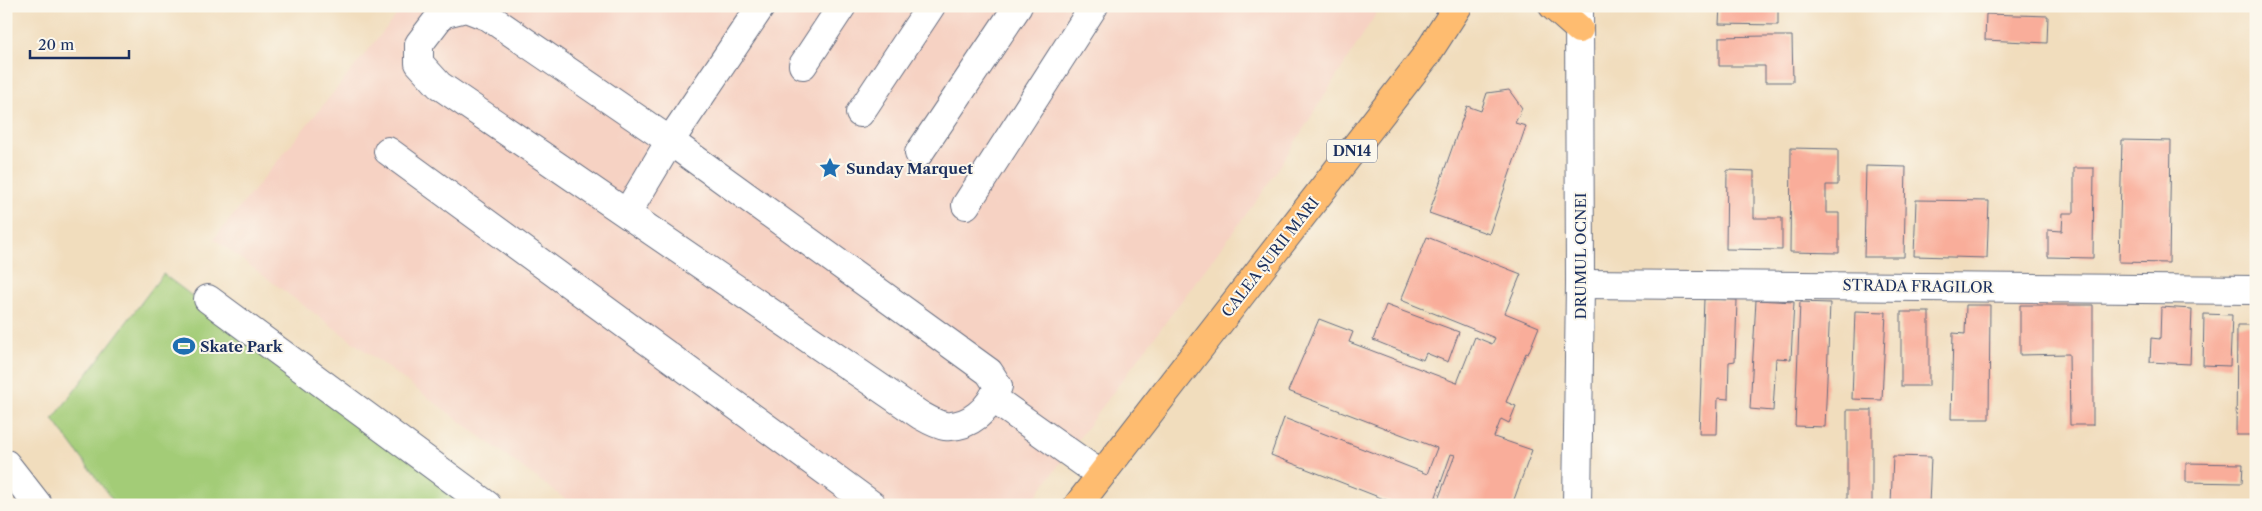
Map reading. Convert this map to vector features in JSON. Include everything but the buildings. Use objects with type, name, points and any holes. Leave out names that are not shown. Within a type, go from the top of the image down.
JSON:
[{"type":"main road","points":[[1553,6],[1579,18]]},
{"type":"main road","name":"CALEA ȘURII MARI","points":[[1078,505],[1425,56],[1460,7]]},
{"type":"street","points":[[627,213],[670,141],[761,6]]},
{"type":"street","points":[[802,65],[842,6]]},
{"type":"street","points":[[860,113],[931,6]]},
{"type":"street","points":[[919,153],[1018,6]]},
{"type":"street","points":[[966,205],[1094,6]]},
{"type":"street","points":[[466,8],[490,17],[670,141],[989,372],[998,386],[994,399],[967,424],[945,426],[920,416],[440,84],[419,63],[419,44],[442,14],[466,8]]},
{"type":"street","name":"DRUMUL OCNEI","points":[[1577,505],[1580,284],[1579,18]]},
{"type":"street","points":[[388,151],[872,505]]},
{"type":"street","name":"STRADA FRAGILOR","points":[[1580,284],[2256,290]]},
{"type":"street","points":[[208,299],[487,505]]},
{"type":"street","points":[[994,399],[1101,475]]},
{"type":"street","points":[[6,464],[38,505]]},
{"type":"shaded area","points":[[404,6],[1381,6],[1268,185],[1029,505],[573,505],[214,239]]},
{"type":"green space","name":"Skate Park","points":[[163,274],[470,505],[116,505],[53,419]]},
{"type":"place","name":"Sunday Marquet","points":[[830,168]]},
{"type":"place","name":"Skate Park","points":[[184,346]]}]
